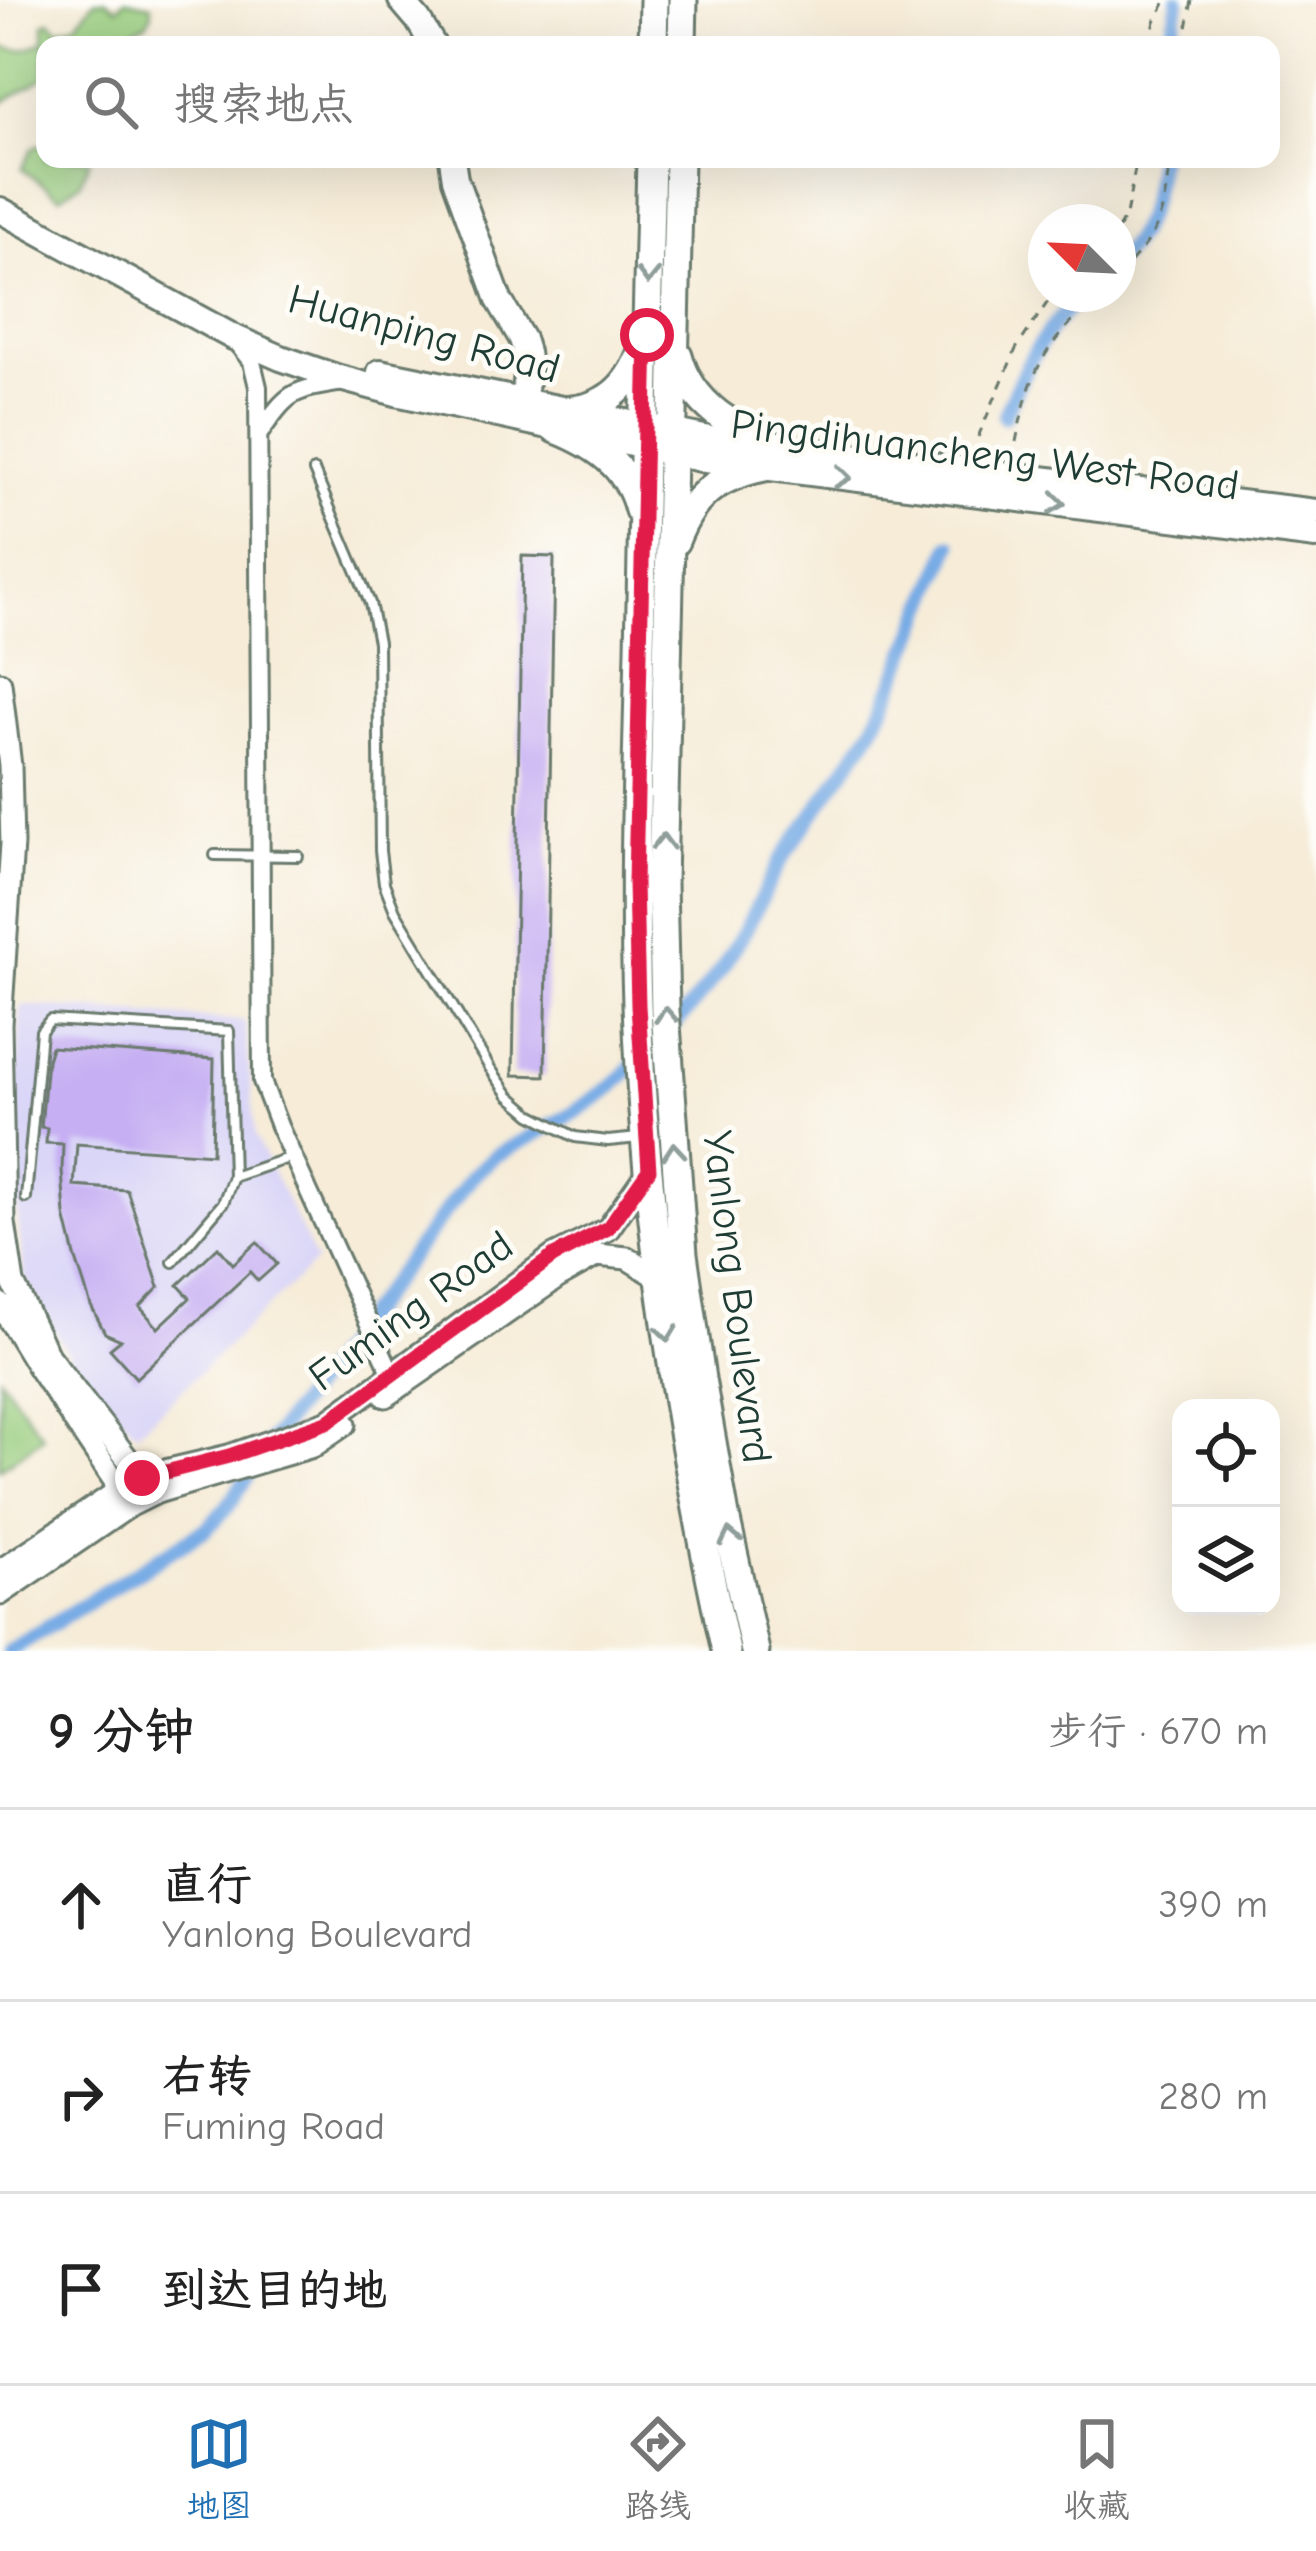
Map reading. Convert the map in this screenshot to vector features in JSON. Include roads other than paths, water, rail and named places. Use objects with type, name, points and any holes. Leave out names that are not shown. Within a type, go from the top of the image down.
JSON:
[{"type":"main road","points":[[401,0],[428,36]]},
{"type":"main road","points":[[653,36],[654,0]]},
{"type":"main road","points":[[682,0],[682,36]]},
{"type":"main road","points":[[453,168],[499,300],[526,352],[521,412]]},
{"type":"main road","name":"Yanlong Boulevard","points":[[652,168],[661,339]]},
{"type":"main road","name":"Yanlong Boulevard","points":[[678,168],[661,339],[658,440],[669,562],[662,883],[669,1072],[683,1254],[700,1379],[755,1651]]},
{"type":"main road","name":"Huanping Road","points":[[0,192],[287,344],[521,412]]},
{"type":"main road","name":"Huanping Road","points":[[0,210],[233,337],[281,358],[349,381],[658,440]]},
{"type":"main road","points":[[643,526],[637,500],[614,462],[560,420],[614,394],[661,339],[706,404],[773,457],[735,473],[700,497],[676,536],[669,562]]},
{"type":"main road","name":"Yanlong Boulevard","points":[[658,440],[643,526],[635,883],[643,1091],[677,1405],[726,1651]]},
{"type":"main road","name":"Pingdihuancheng West Road","points":[[658,440],[1316,536]]},
{"type":"main road","name":"Pingdihuancheng West Road","points":[[942,478],[1316,512]]},
{"type":"street","points":[[233,337],[252,362],[259,387],[262,1081],[395,1381]]},
{"type":"street","points":[[259,435],[282,400],[305,388],[349,381]]},
{"type":"street","points":[[0,683],[10,766],[12,844],[0,1024],[4,1223],[13,1283],[48,1356],[148,1486]]},
{"type":"street","name":"Fuming Road","points":[[148,1486],[206,1477],[313,1446],[554,1256],[608,1228],[649,1170]]},
{"type":"street","name":"Fuming Road","points":[[0,1571],[148,1486],[319,1425],[597,1255],[627,1258],[660,1278]]},
{"type":"street","points":[[0,1304],[126,1497]]},
{"type":"street","name":"Fuming Road","points":[[0,1594],[126,1497]]},
{"type":"lane","points":[[314,471],[370,603],[377,642],[380,851],[384,884],[395,911],[509,1095],[540,1119],[575,1137],[646,1138]]},
{"type":"lane","points":[[215,855],[298,856]]},
{"type":"lane","points":[[26,1198],[41,1030],[50,1021],[229,1031],[232,1178],[223,1203],[172,1262]]},
{"type":"lane","points":[[232,1178],[293,1156]]},
{"type":"waterway","points":[[1172,36],[1178,0]]},
{"type":"waterway","points":[[1136,237],[1147,213],[1157,168]]},
{"type":"waterway","points":[[1004,416],[1036,350],[1066,312]]},
{"type":"waterway","points":[[269,1443],[473,1175],[495,1156],[613,1086],[690,1008],[722,968],[781,860],[869,735],[951,545]]},
{"type":"waterway","points":[[9,1651],[206,1529],[233,1498],[254,1462]]}]
